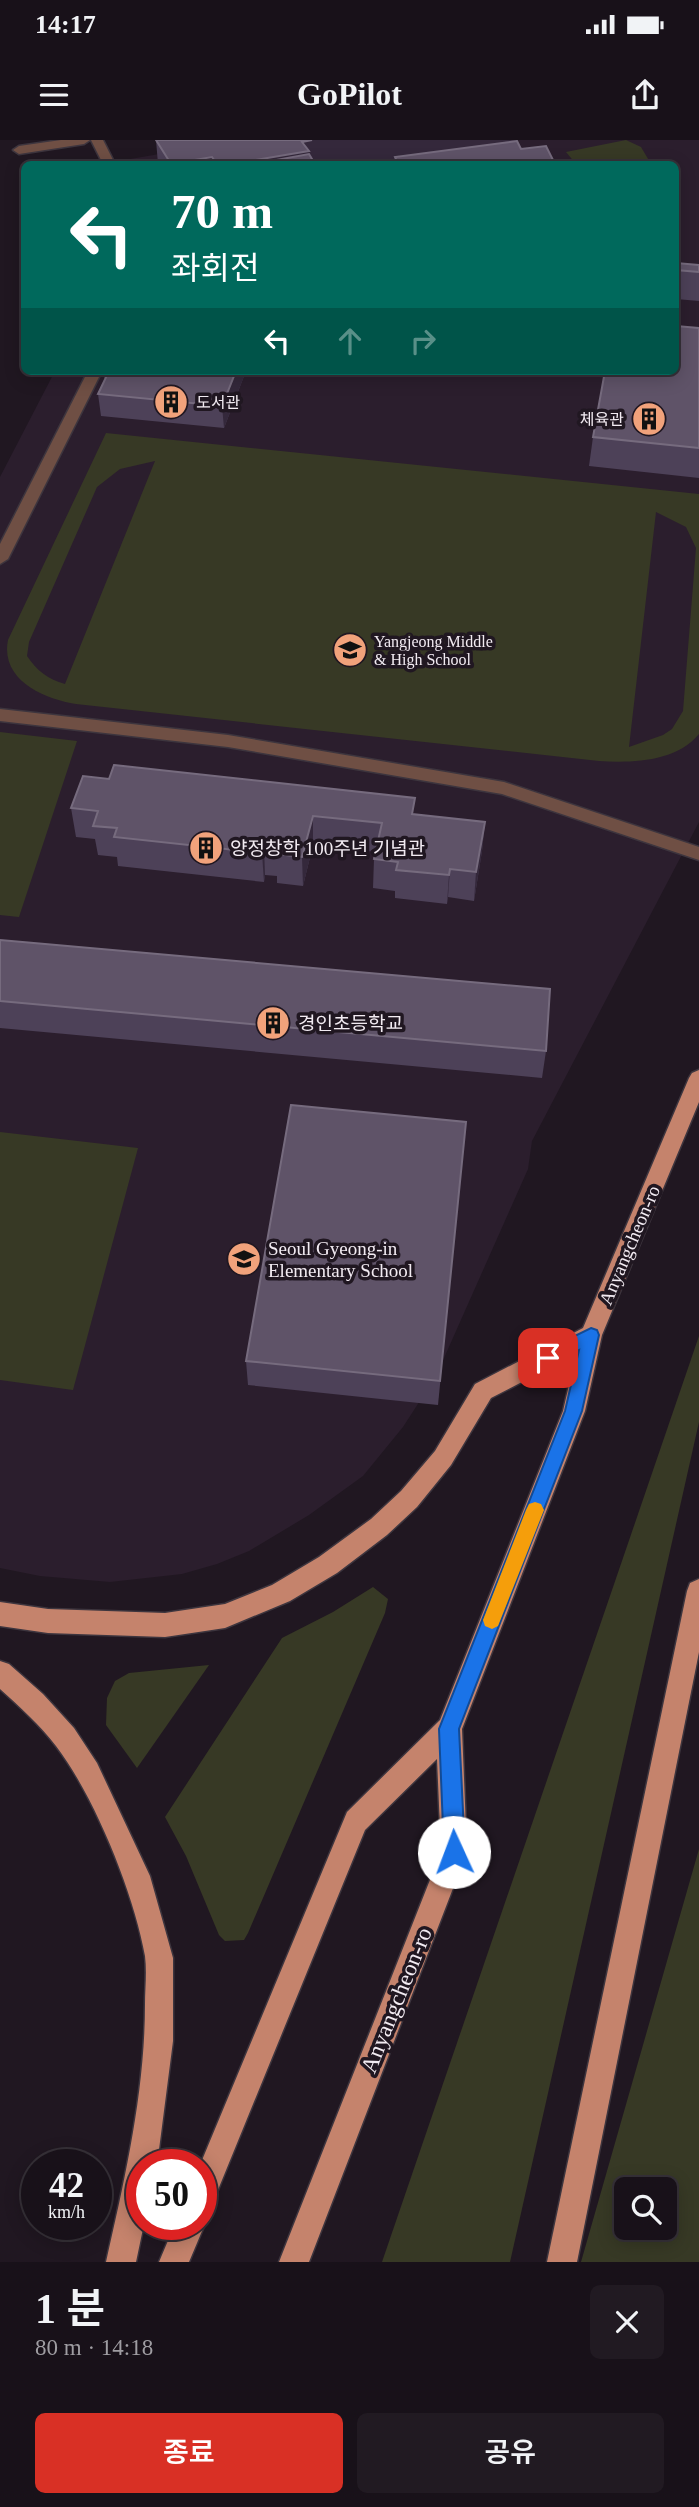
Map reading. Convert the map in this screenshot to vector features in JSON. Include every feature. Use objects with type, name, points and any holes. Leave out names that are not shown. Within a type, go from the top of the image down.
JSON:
[{"type":"main road","name":"Anyangcheon-ro","points":[[294,2262],[454,1852],[449,1729],[573,1411],[591,1335],[699,1079]]},
{"type":"main road","points":[[0,1614],[48,1621],[165,1625],[225,1616],[281,1593],[328,1565],[379,1527],[409,1499],[443,1458],[484,1391],[591,1335]]},
{"type":"main road","points":[[562,2262],[699,1591]]},
{"type":"main road","points":[[0,1673],[34,1703],[76,1755],[104,1805],[136,1876],[159,1958],[159,2041],[144,2149]]},
{"type":"main road","name":"Anyangcheon-ro","points":[[217,2158],[356,1821],[449,1729]]},
{"type":"main road","points":[[121,2262],[126,2239]]},
{"type":"main road","points":[[174,2262],[183,2240]]},
{"type":"street","points":[[19,150],[84,140]]},
{"type":"street","points":[[97,140],[108,161]]},
{"type":"street","points":[[0,559],[92,375]]},
{"type":"street","points":[[0,715],[228,741],[504,788],[699,854]]},
{"type":"shaded area","points":[[241,140],[699,140],[699,822],[532,1141],[528,1169],[436,1376],[403,1427],[363,1476],[309,1515],[249,1551],[182,1574],[110,1582],[40,1576],[0,1568],[0,477],[53,375],[679,375],[679,161],[118,161]]},
{"type":"green space","points":[[626,140],[641,147],[649,161],[574,161],[566,152]]},
{"type":"green space","points":[[106,433],[699,494],[699,734],[678,750],[653,759],[599,761],[76,704],[38,692],[18,677],[7,654],[8,640]],"holes":[[[155,461],[65,684],[53,680],[43,674],[27,656],[29,642],[97,487],[120,469]],[[656,512],[686,527],[696,548],[683,711],[672,729],[629,747]]]},
{"type":"green space","points":[[0,732],[77,741],[19,917],[0,915]]},
{"type":"green space","points":[[0,1132],[138,1148],[73,1390],[0,1380]]},
{"type":"green space","points":[[699,1336],[699,1422],[510,2262],[382,2262]]},
{"type":"green space","points":[[373,1587],[388,1599],[385,1613],[248,1933],[244,1940],[225,1941],[219,1935],[186,1856],[165,1817],[282,1638],[333,1612]]},
{"type":"green space","points":[[209,1665],[137,1768],[106,1725],[107,1698],[115,1681],[129,1673]]},
{"type":"green space","points":[[699,1849],[699,2262],[581,2262]]},
{"type":"building","points":[[156,140],[312,140],[302,142],[309,151],[249,161],[215,161],[212,157],[169,161]]},
{"type":"building","points":[[517,141],[521,149],[546,146],[554,161],[397,161],[395,157]]},
{"type":"building","points":[[309,154],[313,161],[270,161]]},
{"type":"building","points":[[679,263],[699,265],[699,272],[679,270]]},
{"type":"building","name":"체육관","points":[[679,326],[699,328],[699,448],[593,437],[604,375],[679,375]]},
{"type":"building","points":[[107,375],[234,375],[222,406],[98,394]]},
{"type":"building","points":[[114,765],[415,798],[412,814],[485,822],[476,872],[450,869],[449,875],[396,870],[398,862],[374,859],[382,823],[313,816],[302,857],[276,854],[278,848],[264,846],[262,853],[114,837],[117,828],[93,826],[98,811],[71,808],[83,776],[109,779]]},
{"type":"building","points":[[0,940],[550,989],[546,1051],[0,1001]]},
{"type":"building","points":[[291,1105],[466,1122],[440,1381],[246,1361]]},
{"type":"slow traffic","points":[[492,1620],[535,1510]]},
{"type":"place","name":"도서관","points":[[171,402]]},
{"type":"place","name":"체육관","points":[[649,419]]},
{"type":"place","name":"Yangjeong Middle & High School","points":[[350,650]]},
{"type":"place","name":"양정창학 100주년 기념관","points":[[206,848]]},
{"type":"place","name":"경인초등학교","points":[[273,1023]]},
{"type":"place","name":"Seoul Gyeong-in Elementary School","points":[[244,1259]]},
{"type":"route","points":[[454,1852],[449,1729],[573,1411],[591,1335],[548,1358]]}]
